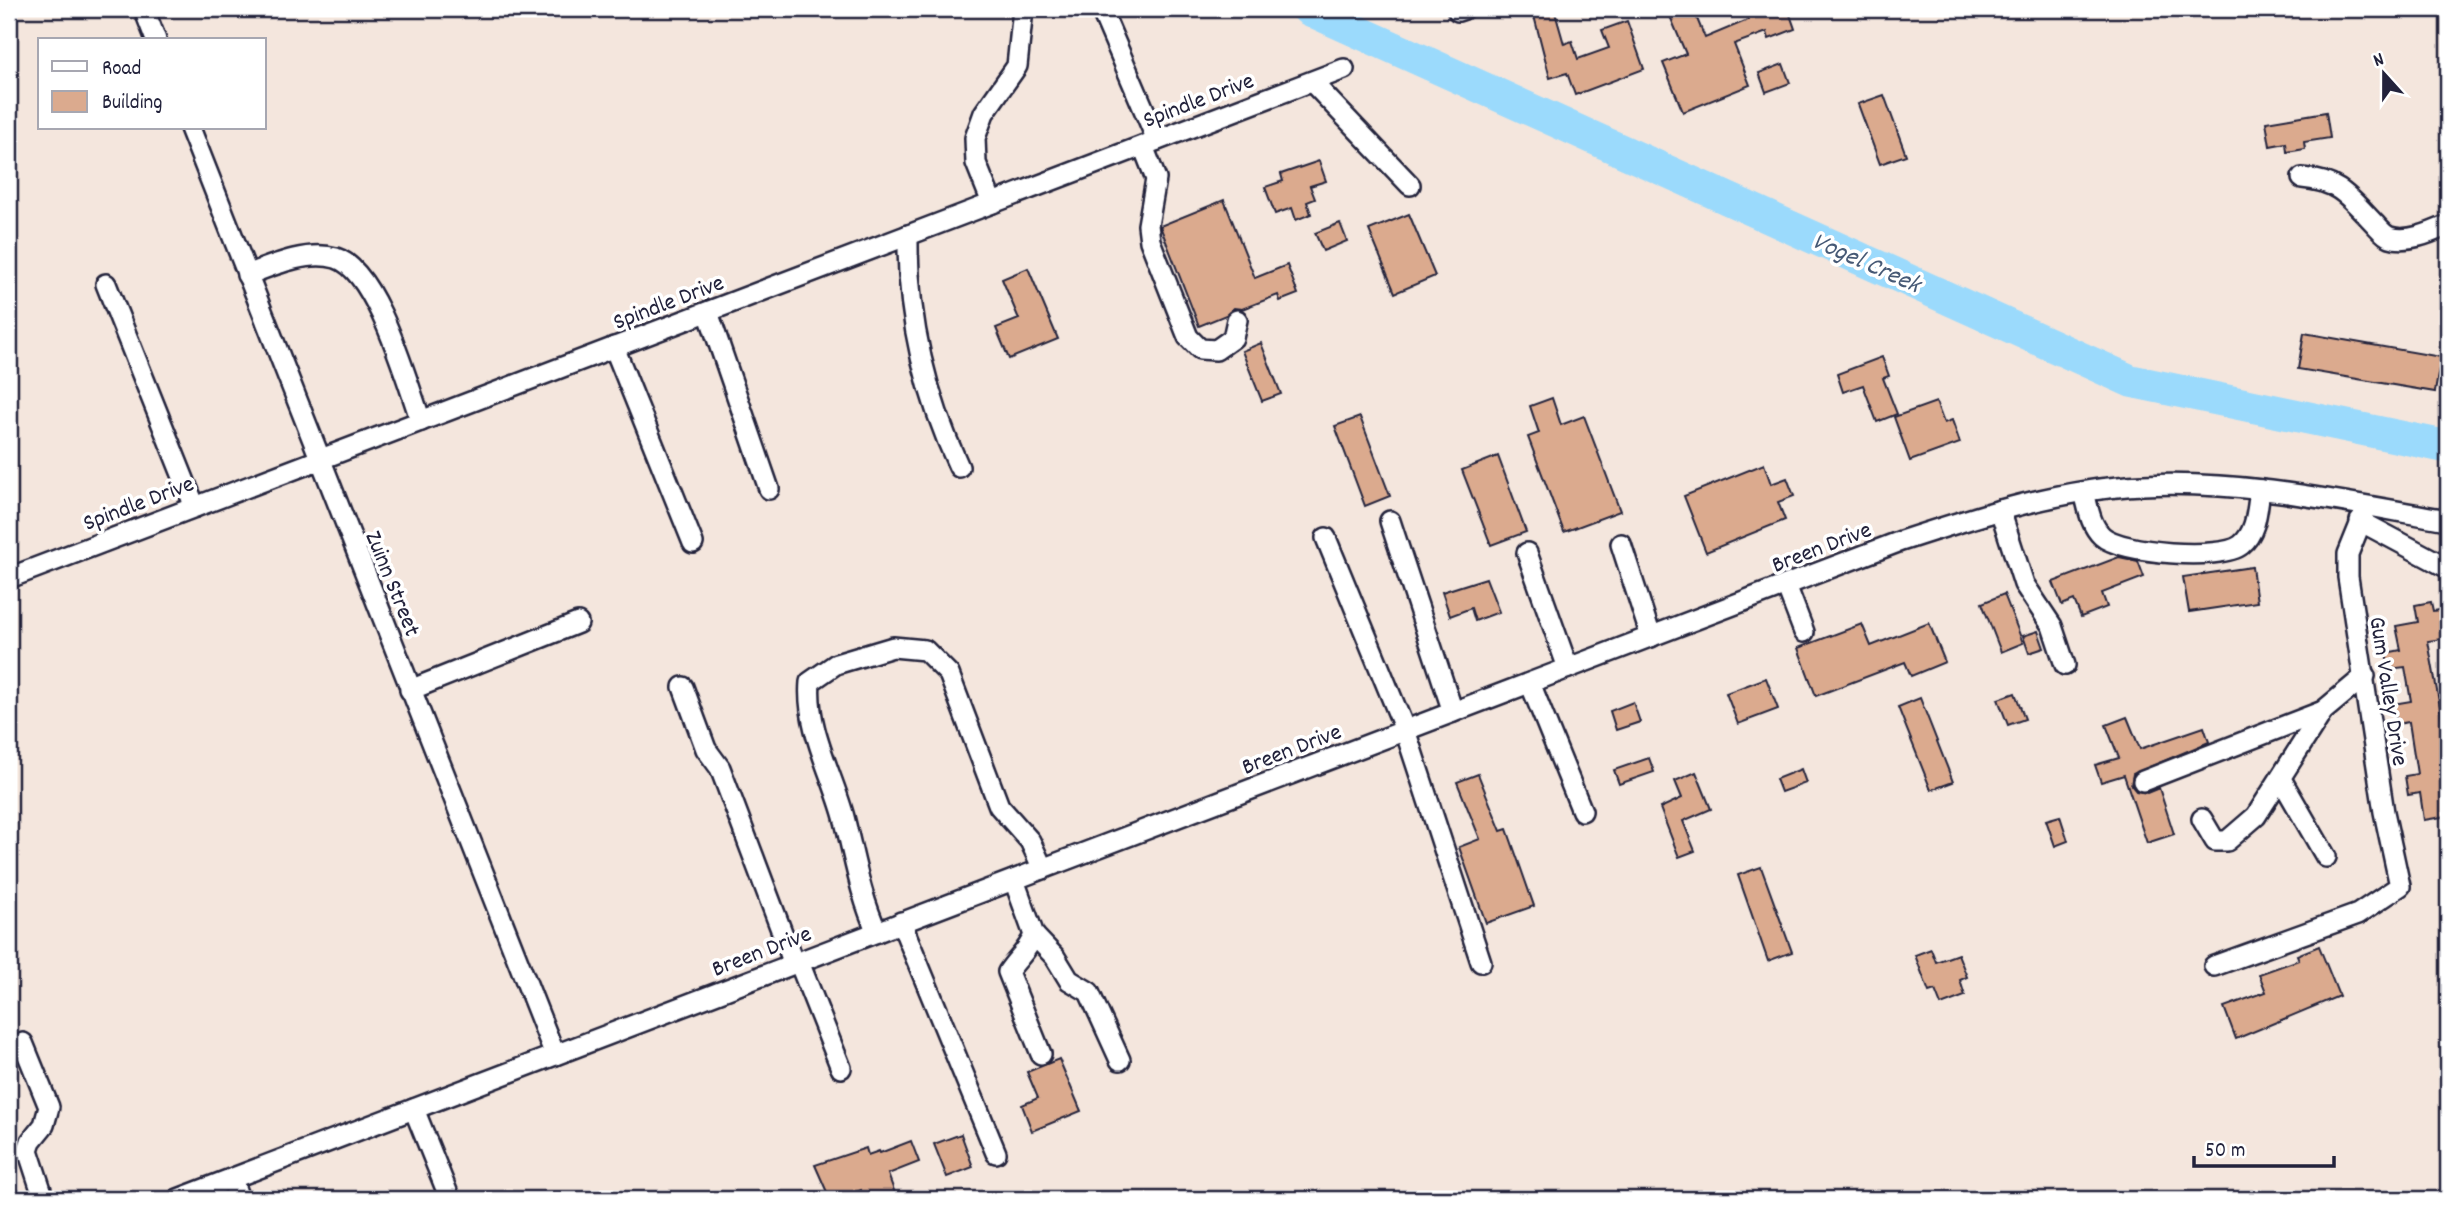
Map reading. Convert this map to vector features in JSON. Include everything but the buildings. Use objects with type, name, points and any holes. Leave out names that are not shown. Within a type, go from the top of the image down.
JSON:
[{"type":"street","points":[[144,9],[155,38]]},
{"type":"street","points":[[992,203],[976,163],[975,138],[984,113],[1017,66],[1023,9]]},
{"type":"street","points":[[1101,9],[1150,143],[1156,178],[1148,225],[1150,241],[1193,349],[1208,351],[1226,345],[1237,331],[1237,320]]},
{"type":"street","name":"Spindle Drive","points":[[9,578],[1344,69]]},
{"type":"street","points":[[1312,82],[1410,185]]},
{"type":"street","name":"Zuinn Street","points":[[191,130],[555,1055]]},
{"type":"street","points":[[2302,178],[2326,180],[2347,195],[2387,237],[2400,239],[2429,234],[2448,225]]},
{"type":"street","points":[[908,235],[907,287],[920,356],[942,430],[959,467]]},
{"type":"street","points":[[247,275],[280,263],[311,257],[335,258],[350,266],[364,283],[385,323],[421,421]]},
{"type":"street","points":[[106,284],[195,507]]},
{"type":"street","points":[[708,312],[769,489]]},
{"type":"street","points":[[614,347],[694,543]]},
{"type":"street","name":"Breen Drive","points":[[178,1199],[1901,541],[2000,510],[2084,492],[2142,485],[2198,484],[2260,490],[2364,514],[2448,520]]},
{"type":"street","points":[[2084,492],[2098,533],[2117,546],[2194,554],[2233,550],[2243,544],[2253,529],[2260,490]]},
{"type":"street","points":[[2000,510],[2024,584],[2052,626],[2065,665]]},
{"type":"street","points":[[2364,514],[2448,568]]},
{"type":"street","name":"Gum Valley Drive","points":[[2214,966],[2358,914],[2400,886],[2384,812],[2365,676],[2352,606],[2348,554],[2364,514]]},
{"type":"street","points":[[1390,521],[1453,712]]},
{"type":"street","points":[[1326,538],[1405,730],[1481,962]]},
{"type":"street","points":[[1621,544],[1651,637]]},
{"type":"street","points":[[1527,553],[1568,668]]},
{"type":"street","points":[[1786,585],[1804,632]]},
{"type":"street","points":[[410,690],[578,623]]},
{"type":"street","points":[[877,932],[864,903],[844,817],[808,705],[810,682],[836,664],[892,647],[925,650],[949,674],[999,806],[1030,841],[1042,869]]},
{"type":"street","points":[[2202,819],[2215,841],[2227,841],[2256,816],[2323,711],[2365,676]]},
{"type":"street","points":[[1530,683],[1582,811]]},
{"type":"street","points":[[683,687],[706,749],[720,768],[796,963],[841,1068]]},
{"type":"street","points":[[2143,781],[2323,711]]},
{"type":"street","points":[[2281,779],[2326,857]]},
{"type":"street","points":[[1014,880],[1034,935],[1055,957],[1069,980],[1089,992],[1120,1060]]},
{"type":"street","points":[[901,922],[996,1153]]},
{"type":"street","points":[[1034,935],[1028,951],[1008,972],[1041,1054]]},
{"type":"street","points":[[23,1043],[49,1107],[44,1125],[31,1141],[28,1150],[44,1199]]},
{"type":"street","points":[[414,1109],[450,1199]]},
{"type":"street","points":[[232,1178],[239,1199]]},
{"type":"waterway","name":"Vogel Creek","points":[[1308,9],[2131,381],[2448,447]]}]
